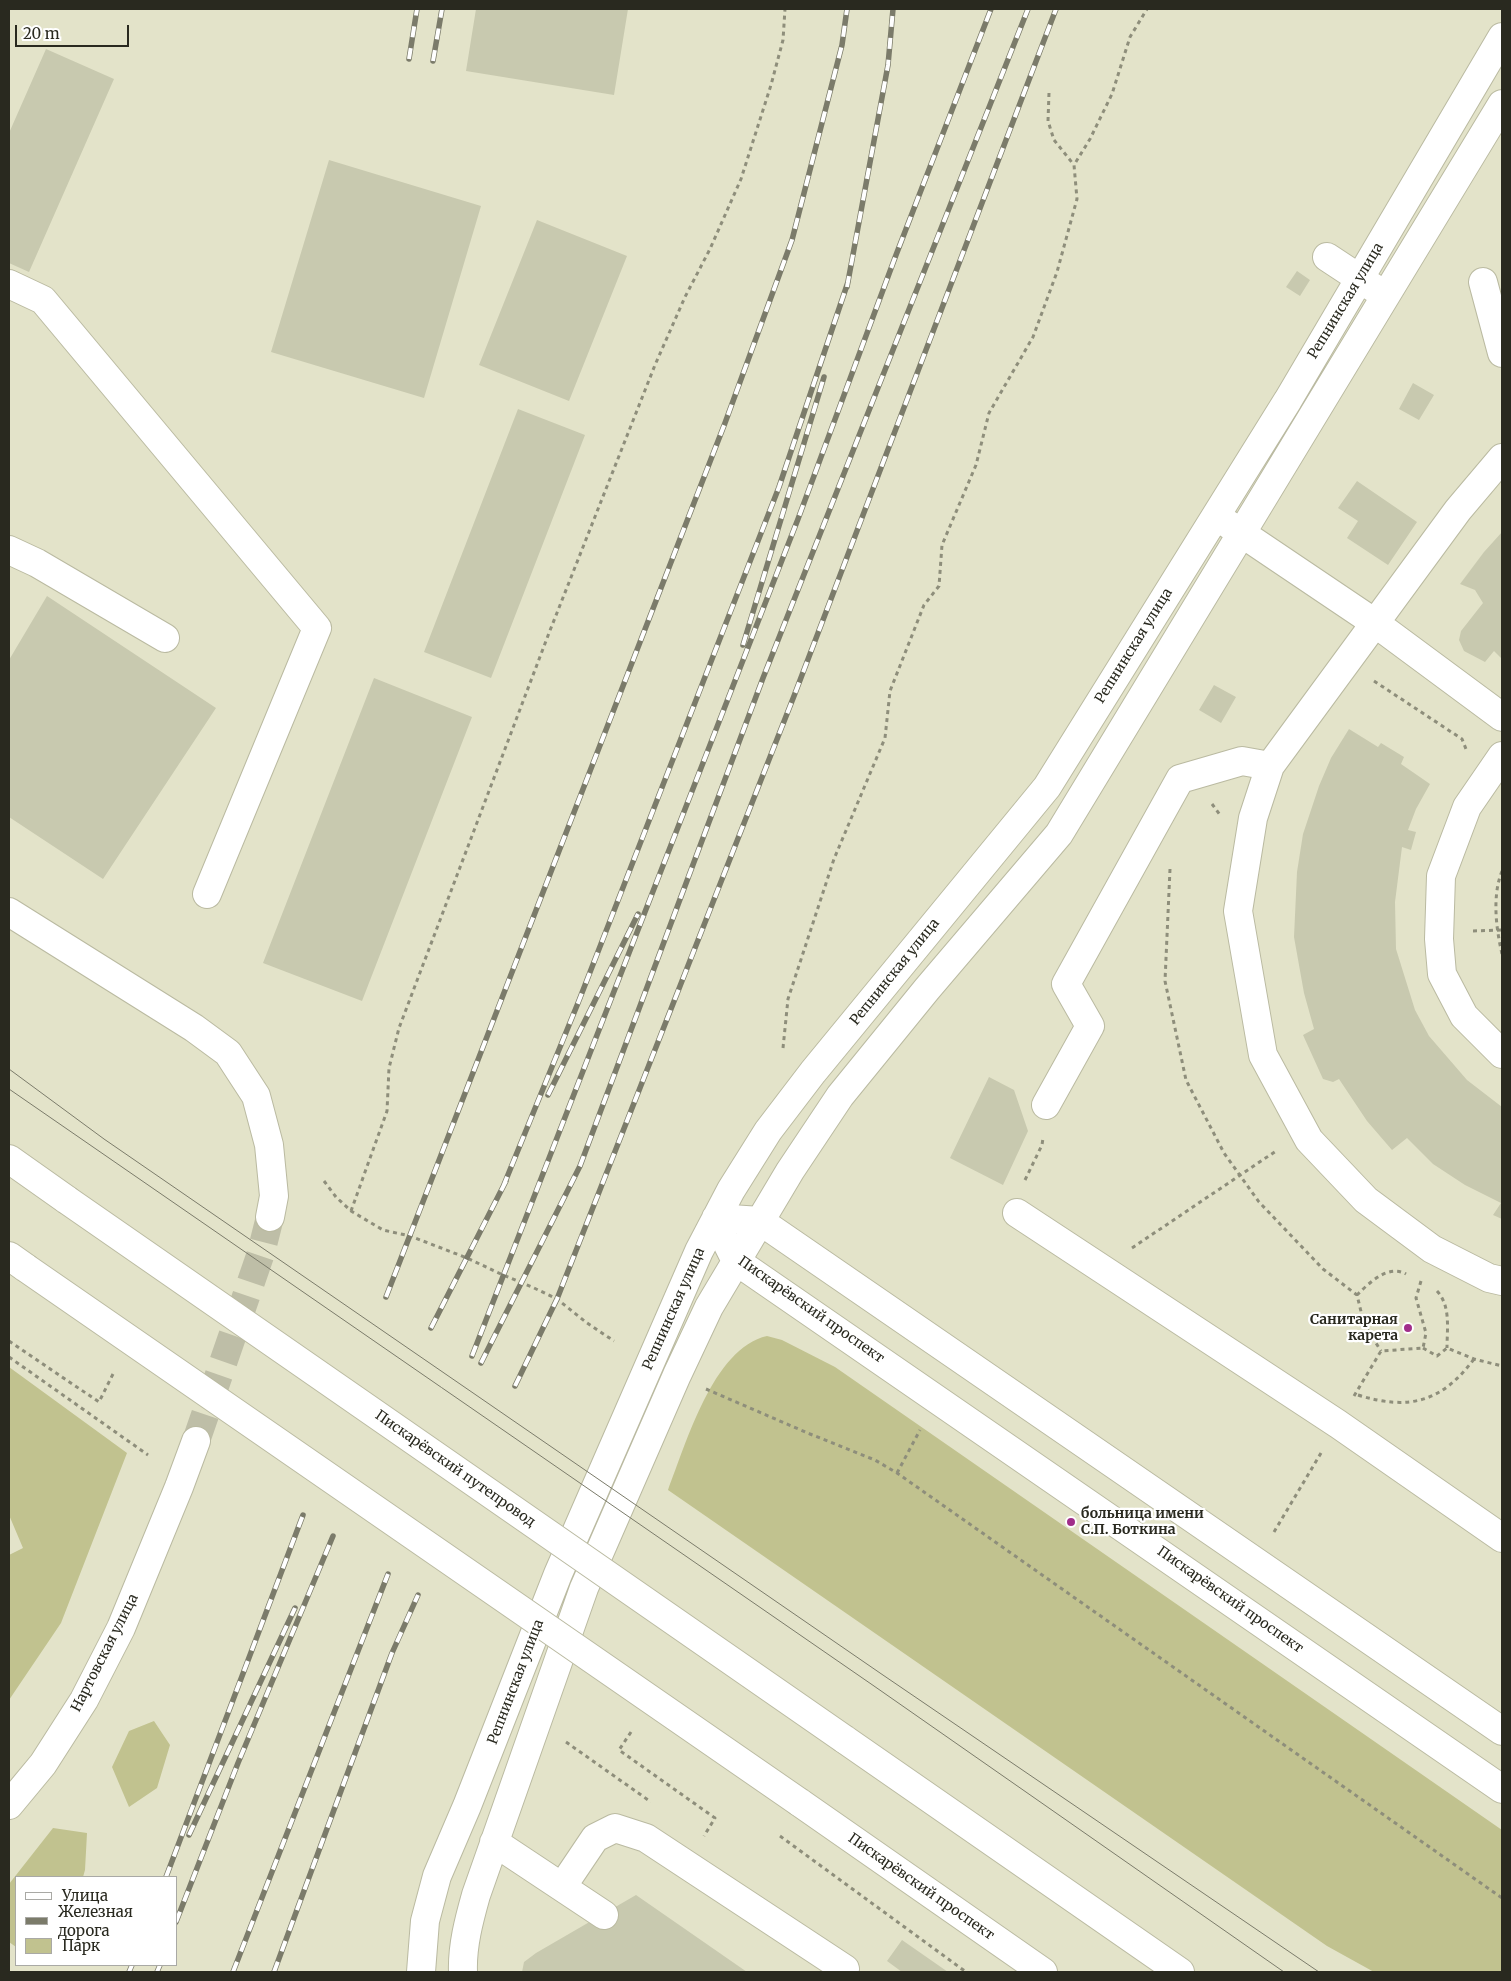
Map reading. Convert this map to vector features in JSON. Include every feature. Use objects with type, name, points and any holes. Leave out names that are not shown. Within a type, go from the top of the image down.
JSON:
[{"type":"street","name":"Репнинская улица","points":[[422,1972],[425,1921],[437,1876],[467,1806],[558,1574],[667,1322],[730,1190],[768,1131],[813,1072],[1047,787],[1288,400],[1502,36]]},
{"type":"street","points":[[463,1972],[466,1930],[476,1895],[584,1588],[677,1375],[709,1307],[790,1171],[840,1096],[927,989],[1059,834],[1502,104]]},
{"type":"street","points":[[1327,257],[1386,295]]},
{"type":"street","points":[[1483,282],[1502,353]]},
{"type":"street","points":[[9,284],[43,300],[317,628],[207,894]]},
{"type":"street","points":[[1502,458],[1458,510],[1270,766],[1253,818],[1238,911],[1263,1055],[1309,1140],[1366,1200],[1432,1249],[1490,1278],[1502,1281]]},
{"type":"street","points":[[1228,524],[1375,624],[1502,717]]},
{"type":"street","points":[[9,550],[36,563],[165,638]]},
{"type":"street","points":[[1502,756],[1467,807],[1441,876],[1439,939],[1442,974],[1464,1016],[1502,1054]]},
{"type":"street","points":[[1046,1105],[1090,1026],[1066,984],[1180,779],[1242,761],[1270,766]]},
{"type":"street","points":[[9,912],[194,1028],[228,1053],[256,1096],[269,1145],[274,1196],[270,1217]]},
{"type":"street","name":"Пискарёвский путепровод","points":[[9,1159],[1180,1972]]},
{"type":"street","points":[[1017,1213],[1338,1424],[1502,1538]]},
{"type":"street","points":[[716,1218],[760,1221],[1502,1732]]},
{"type":"street","name":"Пискарёвский проспект","points":[[716,1218],[736,1261],[833,1326],[1502,1789]]},
{"type":"street","name":"Пискарёвский проспект","points":[[18,1262],[800,1802],[1042,1972]]},
{"type":"street","name":"Нартовская улица","points":[[9,1805],[43,1764],[84,1700],[121,1628],[179,1488],[196,1441]]},
{"type":"street","points":[[562,1887],[595,1838],[615,1828],[646,1838],[845,1969]]},
{"type":"street","points":[[494,1842],[604,1915]]},
{"type":"path","points":[[351,1211],[387,1111],[389,1068],[399,1028],[549,633],[655,365],[741,179],[771,85],[783,40],[785,9]]},
{"type":"path","points":[[783,1048],[788,999],[831,868],[886,738],[890,691],[924,605],[939,586],[942,545],[976,465],[989,413],[1034,337],[1057,272],[1076,199],[1074,165],[1090,139],[1112,94],[1130,37],[1148,9]]},
{"type":"path","points":[[1050,92],[1048,121],[1052,134],[1054,140],[1074,165]]},
{"type":"path","points":[[1368,680],[1375,681],[1462,739],[1468,753]]},
{"type":"path","points":[[1502,871],[1496,900],[1496,930],[1502,954]]},
{"type":"path","points":[[1126,1253],[1280,1148]]},
{"type":"path","points":[[324,1180],[336,1197],[351,1211],[383,1230],[410,1236],[467,1258],[557,1298],[587,1323],[614,1341]]},
{"type":"path","points":[[1357,1295],[1370,1282],[1384,1274],[1401,1272],[1408,1275]]},
{"type":"path","points":[[1414,1278],[1426,1284]]},
{"type":"path","points":[[1423,1348],[1437,1356],[1446,1348],[1448,1322],[1444,1298],[1432,1287]]},
{"type":"path","points":[[9,1341],[99,1402],[114,1372]]},
{"type":"path","points":[[1446,1348],[1474,1359],[1502,1366]]},
{"type":"path","points":[[9,1358],[148,1455]]},
{"type":"path","points":[[1355,1394],[1377,1401],[1414,1402],[1440,1393],[1462,1374],[1474,1359]]},
{"type":"path","points":[[701,1387],[874,1460],[896,1473],[1502,1898]]},
{"type":"path","points":[[896,1473],[921,1428]]},
{"type":"path","points":[[631,1732],[618,1750],[715,1818],[702,1839]]},
{"type":"path","points":[[559,1737],[655,1805]]},
{"type":"path","points":[[780,1836],[966,1972]]},
{"type":"green space","points":[[767,1336],[782,1340],[835,1367],[1502,1830],[1502,1972],[1374,1972],[1327,1946],[668,1490],[693,1424],[717,1378],[731,1359],[748,1344]]},
{"type":"green space","points":[[9,1367],[127,1453],[61,1623],[9,1700],[9,1555],[23,1548],[9,1515]]},
{"type":"green space","points":[[154,1721],[170,1745],[157,1788],[129,1807],[112,1767],[129,1731]]},
{"type":"green space","points":[[53,1828],[87,1833],[83,1876],[15,1876]]},
{"type":"green space","points":[[15,1876],[15,1946],[9,1942],[9,1884]]},
{"type":"building","points":[[476,9],[628,9],[614,95],[466,71]]},
{"type":"building","points":[[46,49],[114,79],[29,272],[9,263],[9,133]]},
{"type":"building","points":[[329,160],[481,206],[424,398],[271,352]]},
{"type":"building","points":[[537,220],[627,256],[569,401],[479,365]]},
{"type":"building","points":[[1297,271],[1310,280],[1300,296],[1286,287]]},
{"type":"building","points":[[1413,383],[1434,395],[1419,420],[1399,409]]},
{"type":"building","points":[[518,409],[585,435],[491,678],[424,652]]},
{"type":"building","points":[[1357,481],[1417,522],[1388,565],[1347,538],[1358,521],[1338,508]]},
{"type":"building","points":[[1502,532],[1502,659],[1494,651],[1485,662],[1464,651],[1459,640],[1461,631],[1483,603],[1475,590],[1460,584]]},
{"type":"building","points":[[47,596],[216,708],[103,879],[9,817],[9,660]]},
{"type":"building","points":[[374,678],[472,717],[362,1001],[263,963]]},
{"type":"building","points":[[1214,685],[1236,697],[1221,723],[1199,710]]},
{"type":"building","points":[[1349,729],[1378,747],[1381,743],[1404,757],[1401,764],[1430,784],[1416,809],[1408,830],[1416,832],[1411,850],[1402,847],[1395,902],[1396,949],[1415,1010],[1429,1036],[1467,1080],[1502,1107],[1502,1219],[1493,1215],[1501,1203],[1465,1185],[1433,1164],[1407,1138],[1392,1150],[1367,1121],[1339,1079],[1333,1082],[1323,1079],[1303,1035],[1314,1029],[1304,993],[1294,937],[1297,872],[1303,834],[1319,786],[1331,758]]},
{"type":"building","points":[[989,1077],[1014,1090],[1028,1131],[1003,1185],[950,1158]]},
{"type":"building","points":[[636,1895],[747,1972],[522,1972],[524,1962],[536,1953]]},
{"type":"building","points":[[902,1940],[948,1972],[902,1972],[887,1961]]},
{"type":"tunnel","points":[[196,1441],[261,1253],[270,1217]]},
{"type":"tram line","points":[[9,1069],[104,1139],[880,1673],[1319,1972]]},
{"type":"tram line","points":[[9,1089],[874,1686],[1284,1972]]},
{"type":"railway","points":[[409,59],[417,9]]},
{"type":"railway","points":[[433,61],[442,9]]},
{"type":"railway","points":[[386,1297],[725,423],[792,240],[842,45],[847,9]]},
{"type":"railway","points":[[847,287],[888,65],[893,9]]},
{"type":"railway","points":[[472,1356],[798,519],[896,255],[991,9]]},
{"type":"railway","points":[[481,1363],[580,1166],[763,678],[1028,9]]},
{"type":"railway","points":[[515,1386],[557,1299],[794,696],[1056,9]]},
{"type":"railway","points":[[503,1187],[578,1003],[779,487],[848,282]]},
{"type":"railway","points":[[743,645],[824,377]]},
{"type":"railway","points":[[548,1095],[638,914]]},
{"type":"railway","points":[[431,1328],[506,1181]]},
{"type":"railway","points":[[166,1876],[303,1515]]},
{"type":"railway","points":[[178,1917],[238,1763],[333,1536]]},
{"type":"railway","points":[[233,1972],[388,1574]]},
{"type":"railway","points":[[274,1972],[392,1653],[418,1595]]},
{"type":"railway","points":[[189,1835],[295,1608]]},
{"type":"railway","points":[[129,1972],[132,1966]]},
{"type":"railway","points":[[157,1972],[160,1966]]},
{"type":"place","name":"Санитарная карета","points":[[1408,1328]]},
{"type":"place","name":"больница имени С.П. Боткина","points":[[1071,1522]]}]
